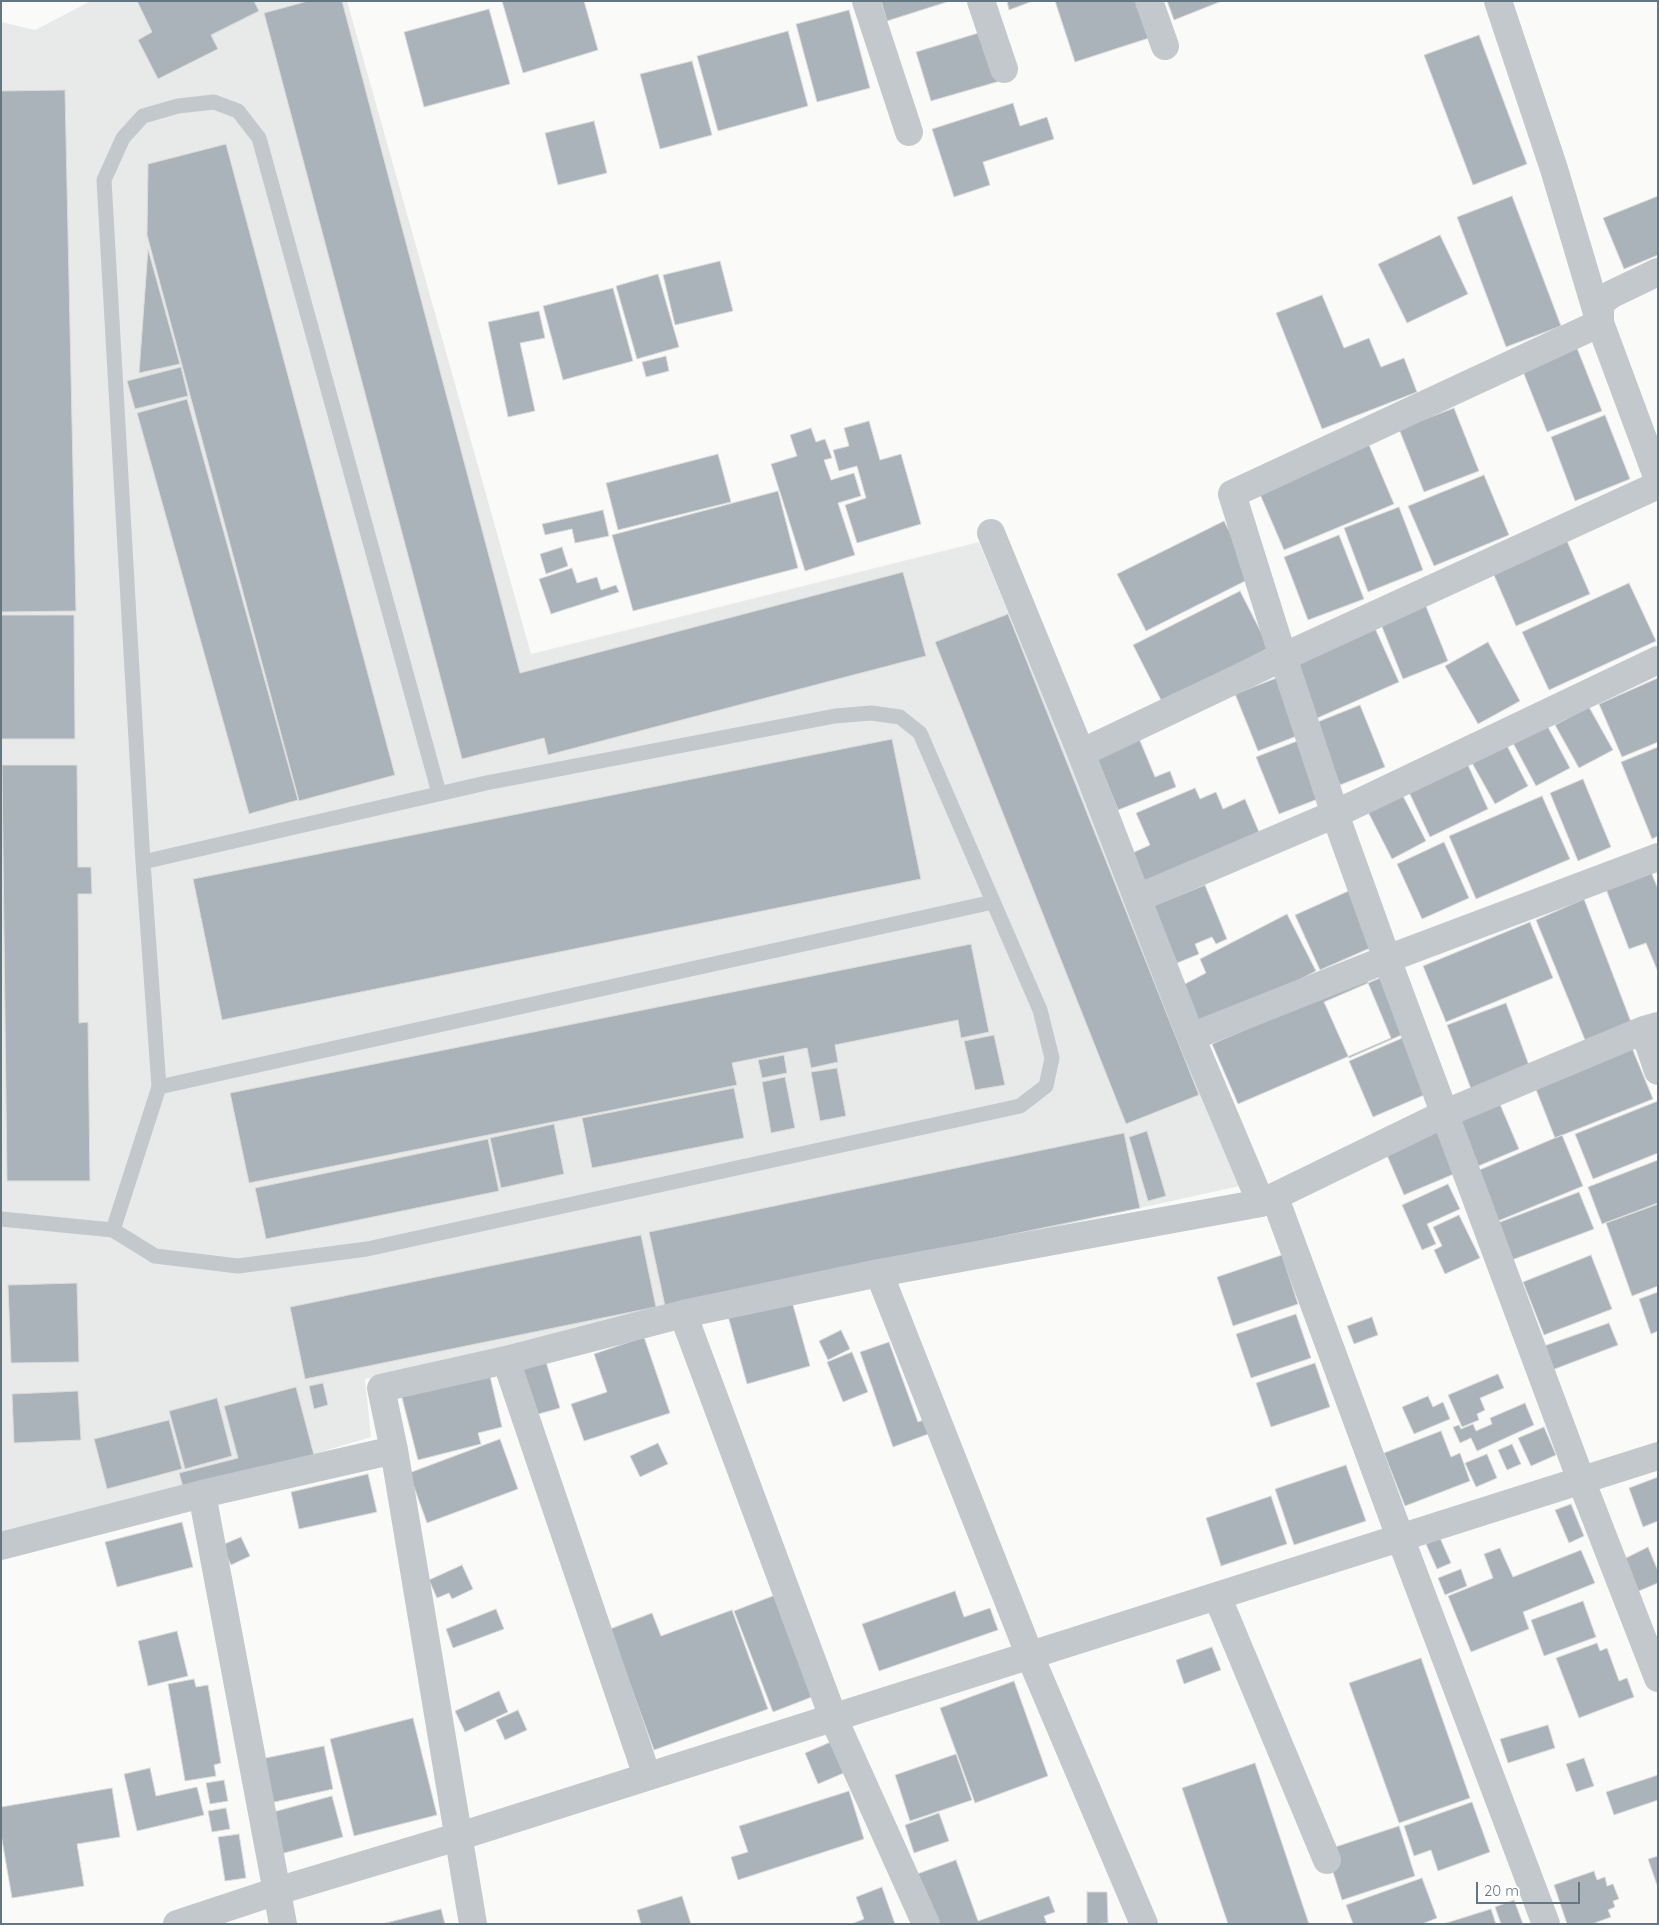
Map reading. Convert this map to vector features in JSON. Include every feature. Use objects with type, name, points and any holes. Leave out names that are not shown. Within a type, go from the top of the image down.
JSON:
[{"type":"street","points":[[866,1],[909,132]]},
{"type":"street","points":[[982,1],[1004,69]]},
{"type":"street","points":[[1149,1],[1165,46]]},
{"type":"street","points":[[1498,1],[1554,169],[1600,323],[1658,479]]},
{"type":"street","points":[[1600,323],[1600,303],[1612,294],[1658,272]]},
{"type":"street","points":[[1600,323],[1232,494],[1335,814],[1387,959],[1446,1113],[1581,1480],[1658,1678]]},
{"type":"street","points":[[1081,753],[1283,657],[1658,485]]},
{"type":"street","points":[[991,532],[1081,753],[1191,1037],[1268,1200],[1400,1537],[1546,1924]]},
{"type":"street","points":[[1138,898],[1335,814],[1658,660]]},
{"type":"street","points":[[1191,1037],[1387,959],[1658,857]]},
{"type":"street","points":[[473,1924],[394,1450],[380,1388],[506,1360],[683,1314],[879,1273],[1268,1200],[1446,1113],[1651,1028],[1658,1071]]},
{"type":"street","points":[[879,1273],[1030,1656],[1144,1924]]},
{"type":"street","points":[[683,1314],[834,1717],[926,1924]]},
{"type":"street","points":[[506,1360],[647,1776]]},
{"type":"street","points":[[1,1546],[202,1494],[394,1450]]},
{"type":"street","points":[[177,1924],[1658,1456]]},
{"type":"street","points":[[202,1494],[283,1924]]},
{"type":"street","points":[[1217,1596],[1327,1860]]},
{"type":"lane","points":[[112,1230],[159,1086],[143,862],[104,180],[122,138],[143,116],[178,106],[214,102],[238,111],[259,138],[439,793]]},
{"type":"lane","points":[[1,1219],[112,1230],[155,1256],[238,1266],[367,1249],[1020,1106],[1046,1086],[1052,1058],[1040,1010],[920,733],[900,717],[871,713],[835,716],[439,793],[143,862]]},
{"type":"lane","points":[[159,1086],[993,902]]},
{"type":"shaded area","points":[[91,1],[347,1],[531,654],[979,542],[1244,1185],[365,1379],[371,1437],[1,1547],[1,22],[35,30]]},
{"type":"building","points":[[137,1],[254,1],[259,11],[211,35],[218,49],[158,79],[138,40],[152,32]]},
{"type":"building","points":[[308,1],[342,1],[520,673],[903,572],[926,656],[548,755],[544,738],[462,759],[264,13]]},
{"type":"building","points":[[502,1],[584,1],[598,50],[523,73]]},
{"type":"building","points":[[881,1],[950,1],[887,21]]},
{"type":"building","points":[[1007,1],[1033,1],[1009,10]]},
{"type":"building","points":[[1055,1],[1137,1],[1149,38],[1075,62]]},
{"type":"building","points":[[1167,1],[1222,1],[1174,20]]},
{"type":"building","points":[[489,9],[510,84],[424,107],[404,32]]},
{"type":"building","points":[[849,10],[870,88],[817,102],[796,24]]},
{"type":"building","points":[[788,31],[808,106],[718,131],[697,56]]},
{"type":"building","points":[[985,31],[1000,81],[931,101],[916,52]]},
{"type":"building","points":[[1479,35],[1527,164],[1473,185],[1424,55]]},
{"type":"building","points":[[692,61],[712,135],[660,149],[640,74]]},
{"type":"building","points":[[65,90],[76,611],[1,612],[1,91]]},
{"type":"building","points":[[1013,103],[1020,126],[1047,117],[1054,139],[983,162],[990,185],[954,197],[932,129]]},
{"type":"building","points":[[594,121],[607,173],[558,185],[545,133]]},
{"type":"building","points":[[226,144],[395,775],[299,801],[147,235],[148,164]]},
{"type":"building","points":[[1512,196],[1561,326],[1506,347],[1457,217]]},
{"type":"building","points":[[1658,196],[1658,255],[1624,269],[1603,218]]},
{"type":"building","points":[[1440,235],[1468,294],[1407,323],[1378,264]]},
{"type":"building","points":[[148,249],[180,364],[139,373]]},
{"type":"building","points":[[720,261],[733,311],[675,325],[663,275]]},
{"type":"building","points":[[658,274],[679,347],[637,359],[616,286]]},
{"type":"building","points":[[613,288],[633,361],[563,380],[543,306]]},
{"type":"building","points":[[1322,295],[1344,348],[1369,338],[1381,367],[1404,358],[1417,392],[1322,429],[1276,313]]},
{"type":"building","points":[[539,311],[545,338],[520,343],[535,411],[508,417],[488,322]]},
{"type":"building","points":[[1577,348],[1602,411],[1547,432],[1522,369]]},
{"type":"building","points":[[666,356],[669,371],[646,377],[642,362]]},
{"type":"building","points":[[181,367],[188,396],[135,409],[127,381]]},
{"type":"building","points":[[187,399],[298,800],[249,814],[137,413]]},
{"type":"building","points":[[1454,408],[1479,471],[1424,492],[1399,429]]},
{"type":"building","points":[[1605,415],[1630,479],[1575,501],[1551,437]]},
{"type":"building","points":[[869,421],[880,460],[901,454],[921,524],[857,543],[845,505],[866,498],[857,466],[839,471],[833,450],[849,446],[844,428]]},
{"type":"building","points":[[811,428],[816,442],[825,439],[832,458],[824,460],[831,480],[854,473],[861,496],[838,503],[855,555],[805,571],[771,464],[797,456],[790,435]]},
{"type":"building","points":[[1369,445],[1394,504],[1284,550],[1259,492]]},
{"type":"building","points":[[718,454],[731,502],[618,530],[606,483]]},
{"type":"building","points":[[1484,475],[1509,535],[1434,566],[1408,506]]},
{"type":"building","points":[[778,491],[798,568],[633,611],[612,535]]},
{"type":"building","points":[[1399,507],[1423,570],[1368,592],[1344,528]]},
{"type":"building","points":[[603,510],[609,536],[575,543],[572,529],[545,535],[542,524]]},
{"type":"building","points":[[1224,521],[1253,577],[1146,631],[1117,574]]},
{"type":"building","points":[[1564,534],[1590,594],[1516,626],[1490,566]]},
{"type":"building","points":[[1339,535],[1364,599],[1308,620],[1284,557]]},
{"type":"building","points":[[562,547],[568,566],[546,574],[540,554]]},
{"type":"building","points":[[572,568],[577,583],[597,577],[601,590],[616,585],[619,592],[551,614],[539,579]]},
{"type":"building","points":[[1629,583],[1656,641],[1549,690],[1522,632]]},
{"type":"building","points":[[1240,591],[1269,648],[1162,702],[1133,645]]},
{"type":"building","points":[[1423,599],[1448,661],[1403,679],[1378,617]]},
{"type":"building","points":[[1008,614],[1199,1095],[1126,1124],[935,642]]},
{"type":"building","points":[[1,615],[74,615],[75,739],[1,739]]},
{"type":"building","points":[[1374,626],[1399,682],[1315,719],[1290,663]]},
{"type":"building","points":[[1488,642],[1520,701],[1478,724],[1445,666]]},
{"type":"building","points":[[1279,677],[1302,734],[1258,751],[1235,694]]},
{"type":"building","points":[[1658,678],[1658,742],[1622,757],[1599,704]]},
{"type":"building","points":[[1360,705],[1385,767],[1340,785],[1315,723]]},
{"type":"building","points":[[1589,707],[1613,750],[1579,768],[1555,725]]},
{"type":"building","points":[[1547,725],[1570,768],[1536,786],[1513,743]]},
{"type":"building","points":[[1138,736],[1155,777],[1170,771],[1176,787],[1118,810],[1095,753]]},
{"type":"building","points":[[892,739],[921,879],[222,1020],[193,879]]},
{"type":"building","points":[[1300,740],[1323,797],[1279,814],[1256,757]]},
{"type":"building","points":[[1505,742],[1528,786],[1495,804],[1471,761]]},
{"type":"building","points":[[1658,747],[1658,836],[1652,839],[1621,762]]},
{"type":"building","points":[[1467,763],[1488,809],[1430,837],[1408,790]]},
{"type":"building","points":[[2,765],[77,765],[78,867],[91,867],[92,894],[78,894],[79,1023],[88,1022],[90,1181],[7,1181]]},
{"type":"building","points":[[1583,779],[1611,847],[1578,861],[1550,793]]},
{"type":"building","points":[[1195,788],[1200,799],[1216,792],[1223,809],[1245,799],[1259,832],[1140,884],[1128,855],[1150,845],[1136,813]]},
{"type":"building","points":[[1400,790],[1426,841],[1392,859],[1366,808]]},
{"type":"building","points":[[1542,796],[1570,859],[1476,899],[1449,836]]},
{"type":"building","points":[[1444,842],[1469,898],[1422,919],[1397,864]]},
{"type":"building","points":[[1649,867],[1658,889],[1658,972],[1646,943],[1629,949],[1604,884]]},
{"type":"building","points":[[1205,885],[1227,939],[1216,944],[1212,937],[1195,944],[1199,954],[1177,963],[1153,906]]},
{"type":"building","points":[[1353,889],[1377,945],[1320,970],[1295,915]]},
{"type":"building","points":[[1584,899],[1631,1022],[1585,1040],[1536,920]]},
{"type":"building","points":[[1287,914],[1316,971],[1201,1030],[1179,987],[1206,973],[1200,959]]},
{"type":"building","points":[[1530,922],[1553,978],[1446,1022],[1423,966]]},
{"type":"building","points":[[971,944],[989,1032],[961,1038],[958,1020],[835,1045],[838,1062],[811,1068],[807,1048],[732,1063],[737,1085],[249,1183],[230,1093]]},
{"type":"building","points":[[1382,977],[1406,1033],[1349,1058],[1324,1002]]},
{"type":"building","points":[[1366,978],[1391,1038],[1238,1104],[1212,1044]]},
{"type":"building","points":[[1506,1003],[1530,1068],[1471,1089],[1447,1025]]},
{"type":"building","points":[[994,1035],[1005,1085],[975,1090],[964,1041]]},
{"type":"building","points":[[1407,1036],[1431,1092],[1373,1117],[1349,1061]]},
{"type":"building","points":[[1632,1048],[1653,1099],[1555,1138],[1535,1087]]},
{"type":"building","points":[[784,1055],[787,1073],[762,1078],[758,1060]]},
{"type":"building","points":[[837,1068],[846,1116],[820,1121],[811,1072]]},
{"type":"building","points":[[785,1077],[795,1128],[771,1133],[762,1082]]},
{"type":"building","points":[[734,1088],[744,1138],[592,1168],[582,1118]]},
{"type":"building","points":[[1658,1101],[1658,1153],[1593,1179],[1575,1134]]},
{"type":"building","points":[[1499,1102],[1519,1149],[1476,1167],[1457,1120]]},
{"type":"building","points":[[554,1124],[564,1174],[501,1188],[490,1138]]},
{"type":"building","points":[[1442,1129],[1461,1171],[1404,1195],[1386,1153]]},
{"type":"building","points":[[1147,1131],[1166,1196],[1148,1201],[1129,1137]]},
{"type":"building","points":[[1124,1133],[1140,1208],[665,1306],[649,1232]]},
{"type":"building","points":[[1562,1135],[1583,1186],[1498,1221],[1477,1171]]},
{"type":"building","points":[[488,1139],[499,1191],[266,1239],[255,1188]]},
{"type":"building","points":[[1658,1160],[1658,1203],[1602,1224],[1588,1187]]},
{"type":"building","points":[[1448,1184],[1460,1209],[1427,1224],[1436,1244],[1422,1250],[1402,1205]]},
{"type":"building","points":[[1579,1192],[1594,1229],[1509,1261],[1495,1224]]},
{"type":"building","points":[[1658,1204],[1658,1286],[1632,1296],[1606,1223]]},
{"type":"building","points":[[1459,1215],[1480,1258],[1445,1274],[1434,1250],[1442,1246],[1433,1227]]},
{"type":"building","points":[[641,1235],[656,1307],[305,1379],[290,1307]]},
{"type":"building","points":[[1282,1255],[1298,1304],[1233,1326],[1217,1277]]},
{"type":"building","points":[[1591,1255],[1612,1309],[1544,1335],[1523,1282]]},
{"type":"building","points":[[77,1283],[79,1362],[11,1363],[8,1285]]},
{"type":"building","points":[[1658,1292],[1658,1331],[1651,1334],[1639,1299]]},
{"type":"building","points":[[791,1298],[810,1366],[747,1384],[728,1316]]},
{"type":"building","points":[[1296,1314],[1311,1358],[1251,1378],[1236,1334]]},
{"type":"building","points":[[1372,1317],[1378,1335],[1354,1344],[1347,1326]]},
{"type":"building","points":[[1609,1323],[1618,1345],[1552,1370],[1544,1346]]},
{"type":"building","points":[[841,1330],[850,1349],[828,1360],[819,1341]]},
{"type":"building","points":[[644,1337],[670,1413],[584,1441],[571,1404],[607,1392],[594,1354]]},
{"type":"building","points":[[889,1342],[918,1422],[926,1419],[931,1433],[893,1447],[860,1352]]},
{"type":"building","points":[[852,1352],[868,1392],[843,1402],[827,1362]]},
{"type":"building","points":[[546,1362],[560,1408],[535,1415],[521,1369]]},
{"type":"building","points":[[1315,1363],[1330,1407],[1271,1427],[1256,1383]]},
{"type":"building","points":[[488,1368],[502,1427],[478,1433],[481,1444],[418,1460],[400,1390]]},
{"type":"building","points":[[1498,1374],[1504,1388],[1480,1398],[1485,1410],[1477,1414],[1479,1420],[1462,1427],[1448,1395]]},
{"type":"building","points":[[323,1383],[328,1405],[314,1409],[309,1386]]},
{"type":"building","points":[[296,1387],[315,1459],[185,1494],[179,1473],[238,1458],[224,1406]]},
{"type":"building","points":[[78,1391],[81,1440],[14,1443],[12,1394]]},
{"type":"building","points":[[1428,1396],[1433,1407],[1443,1402],[1450,1419],[1414,1434],[1402,1407]]},
{"type":"building","points":[[217,1398],[232,1456],[185,1469],[169,1411]]},
{"type":"building","points":[[1525,1403],[1534,1425],[1477,1451],[1471,1438],[1460,1443],[1453,1427],[1459,1425],[1461,1429],[1473,1424],[1476,1431],[1492,1424],[1490,1418]]},
{"type":"building","points":[[169,1420],[182,1469],[107,1489],[94,1439]]},
{"type":"building","points":[[1544,1427],[1556,1455],[1531,1466],[1518,1438]]},
{"type":"building","points":[[1441,1431],[1451,1457],[1460,1453],[1470,1481],[1405,1506],[1384,1453]]},
{"type":"building","points":[[500,1439],[518,1489],[427,1523],[409,1473]]},
{"type":"building","points":[[658,1443],[668,1464],[640,1477],[630,1456]]},
{"type":"building","points":[[1512,1444],[1521,1464],[1507,1470],[1498,1450]]},
{"type":"building","points":[[1487,1454],[1497,1478],[1476,1487],[1465,1463]]},
{"type":"building","points":[[1346,1465],[1366,1521],[1294,1545],[1275,1489]]},
{"type":"building","points":[[368,1474],[377,1512],[299,1529],[291,1492]]},
{"type":"building","points":[[1658,1477],[1658,1521],[1643,1527],[1629,1488]]},
{"type":"building","points":[[1271,1496],[1287,1544],[1221,1566],[1206,1518]]},
{"type":"building","points":[[1571,1504],[1584,1536],[1569,1543],[1555,1510]]},
{"type":"building","points":[[182,1522],[193,1567],[117,1587],[105,1542]]},
{"type":"building","points":[[241,1537],[250,1556],[231,1565],[222,1545]]},
{"type":"building","points":[[1440,1538],[1451,1563],[1437,1569],[1426,1544]]},
{"type":"building","points":[[1648,1547],[1658,1571],[1658,1583],[1634,1593],[1620,1561]]},
{"type":"building","points":[[1500,1548],[1513,1577],[1581,1550],[1595,1583],[1523,1612],[1529,1629],[1471,1652],[1448,1596],[1493,1578],[1484,1554]]},
{"type":"building","points":[[462,1565],[473,1589],[452,1599],[449,1593],[437,1598],[429,1580]]},
{"type":"building","points":[[1461,1569],[1467,1586],[1445,1595],[1438,1578]]},
{"type":"building","points":[[955,1591],[964,1617],[990,1608],[998,1630],[879,1671],[862,1624]]},
{"type":"building","points":[[778,1594],[817,1695],[773,1712],[734,1611]]},
{"type":"building","points":[[1583,1601],[1596,1637],[1544,1656],[1531,1620]]},
{"type":"building","points":[[496,1609],[504,1629],[453,1648],[446,1629]]},
{"type":"building","points":[[732,1610],[768,1709],[654,1750],[610,1629],[652,1613],[661,1636]]},
{"type":"building","points":[[177,1631],[188,1676],[148,1686],[138,1641]]},
{"type":"building","points":[[1597,1643],[1600,1651],[1607,1648],[1619,1681],[1627,1678],[1634,1697],[1579,1718],[1556,1658]]},
{"type":"building","points":[[1212,1647],[1221,1670],[1184,1684],[1176,1660]]},
{"type":"building","points":[[1421,1658],[1470,1798],[1399,1823],[1349,1683]]},
{"type":"building","points":[[194,1679],[196,1687],[208,1685],[221,1763],[214,1765],[216,1776],[185,1781],[168,1684]]},
{"type":"building","points":[[1014,1681],[1048,1776],[975,1803],[940,1708]]},
{"type":"building","points":[[499,1691],[508,1712],[465,1732],[455,1711]]},
{"type":"building","points":[[518,1710],[527,1730],[505,1740],[496,1720]]},
{"type":"building","points":[[413,1718],[437,1815],[354,1836],[330,1739]]},
{"type":"building","points":[[1548,1725],[1555,1748],[1508,1763],[1500,1739]]},
{"type":"building","points":[[833,1741],[846,1772],[818,1784],[805,1753]]},
{"type":"building","points":[[324,1746],[333,1789],[270,1803],[261,1759]]},
{"type":"building","points":[[956,1754],[972,1800],[910,1821],[895,1775]]},
{"type":"building","points":[[1584,1758],[1594,1786],[1576,1792],[1566,1764]]},
{"type":"building","points":[[1255,1763],[1309,1924],[1228,1924],[1182,1788]]},
{"type":"building","points":[[150,1768],[156,1796],[197,1787],[204,1815],[137,1831],[124,1774]]},
{"type":"building","points":[[1658,1775],[1658,1800],[1614,1815],[1606,1792]]},
{"type":"building","points":[[224,1780],[228,1801],[210,1804],[206,1783]]},
{"type":"building","points":[[112,1788],[120,1837],[77,1844],[84,1886],[12,1898],[1,1834],[1,1807]]},
{"type":"building","points":[[849,1791],[864,1839],[738,1880],[731,1857],[748,1852],[739,1826]]},
{"type":"building","points":[[332,1796],[343,1837],[277,1855],[266,1814]]},
{"type":"building","points":[[1472,1802],[1490,1852],[1438,1871],[1431,1850],[1414,1856],[1404,1826]]},
{"type":"building","points":[[226,1808],[230,1829],[212,1832],[208,1811]]},
{"type":"building","points":[[939,1813],[949,1841],[914,1853],[905,1825]]},
{"type":"building","points":[[1399,1826],[1415,1876],[1342,1900],[1326,1850]]},
{"type":"building","points":[[239,1834],[246,1878],[225,1881],[218,1837]]},
{"type":"building","points":[[1658,1856],[1658,1888],[1648,1859]]},
{"type":"building","points":[[956,1860],[978,1921],[1049,1896],[1055,1912],[1044,1916],[1047,1924],[935,1924],[917,1874]]},
{"type":"building","points":[[1594,1871],[1597,1880],[1605,1877],[1607,1886],[1613,1884],[1619,1899],[1613,1901],[1615,1907],[1608,1910],[1611,1917],[1592,1924],[1567,1924],[1554,1885]]},
{"type":"building","points":[[1422,1878],[1437,1918],[1422,1924],[1353,1924],[1346,1905]]},
{"type":"building","points":[[882,1887],[895,1924],[851,1924],[864,1919],[856,1897]]},
{"type":"building","points":[[1087,1892],[1107,1892],[1108,1923],[1087,1924]]},
{"type":"building","points":[[682,1896],[691,1924],[641,1924],[637,1910]]},
{"type":"building","points":[[1514,1900],[1523,1924],[1501,1924],[1495,1907]]},
{"type":"building","points":[[441,1909],[445,1924],[382,1924]]},
{"type":"building","points":[[1491,1909],[1496,1924],[1443,1924]]}]
